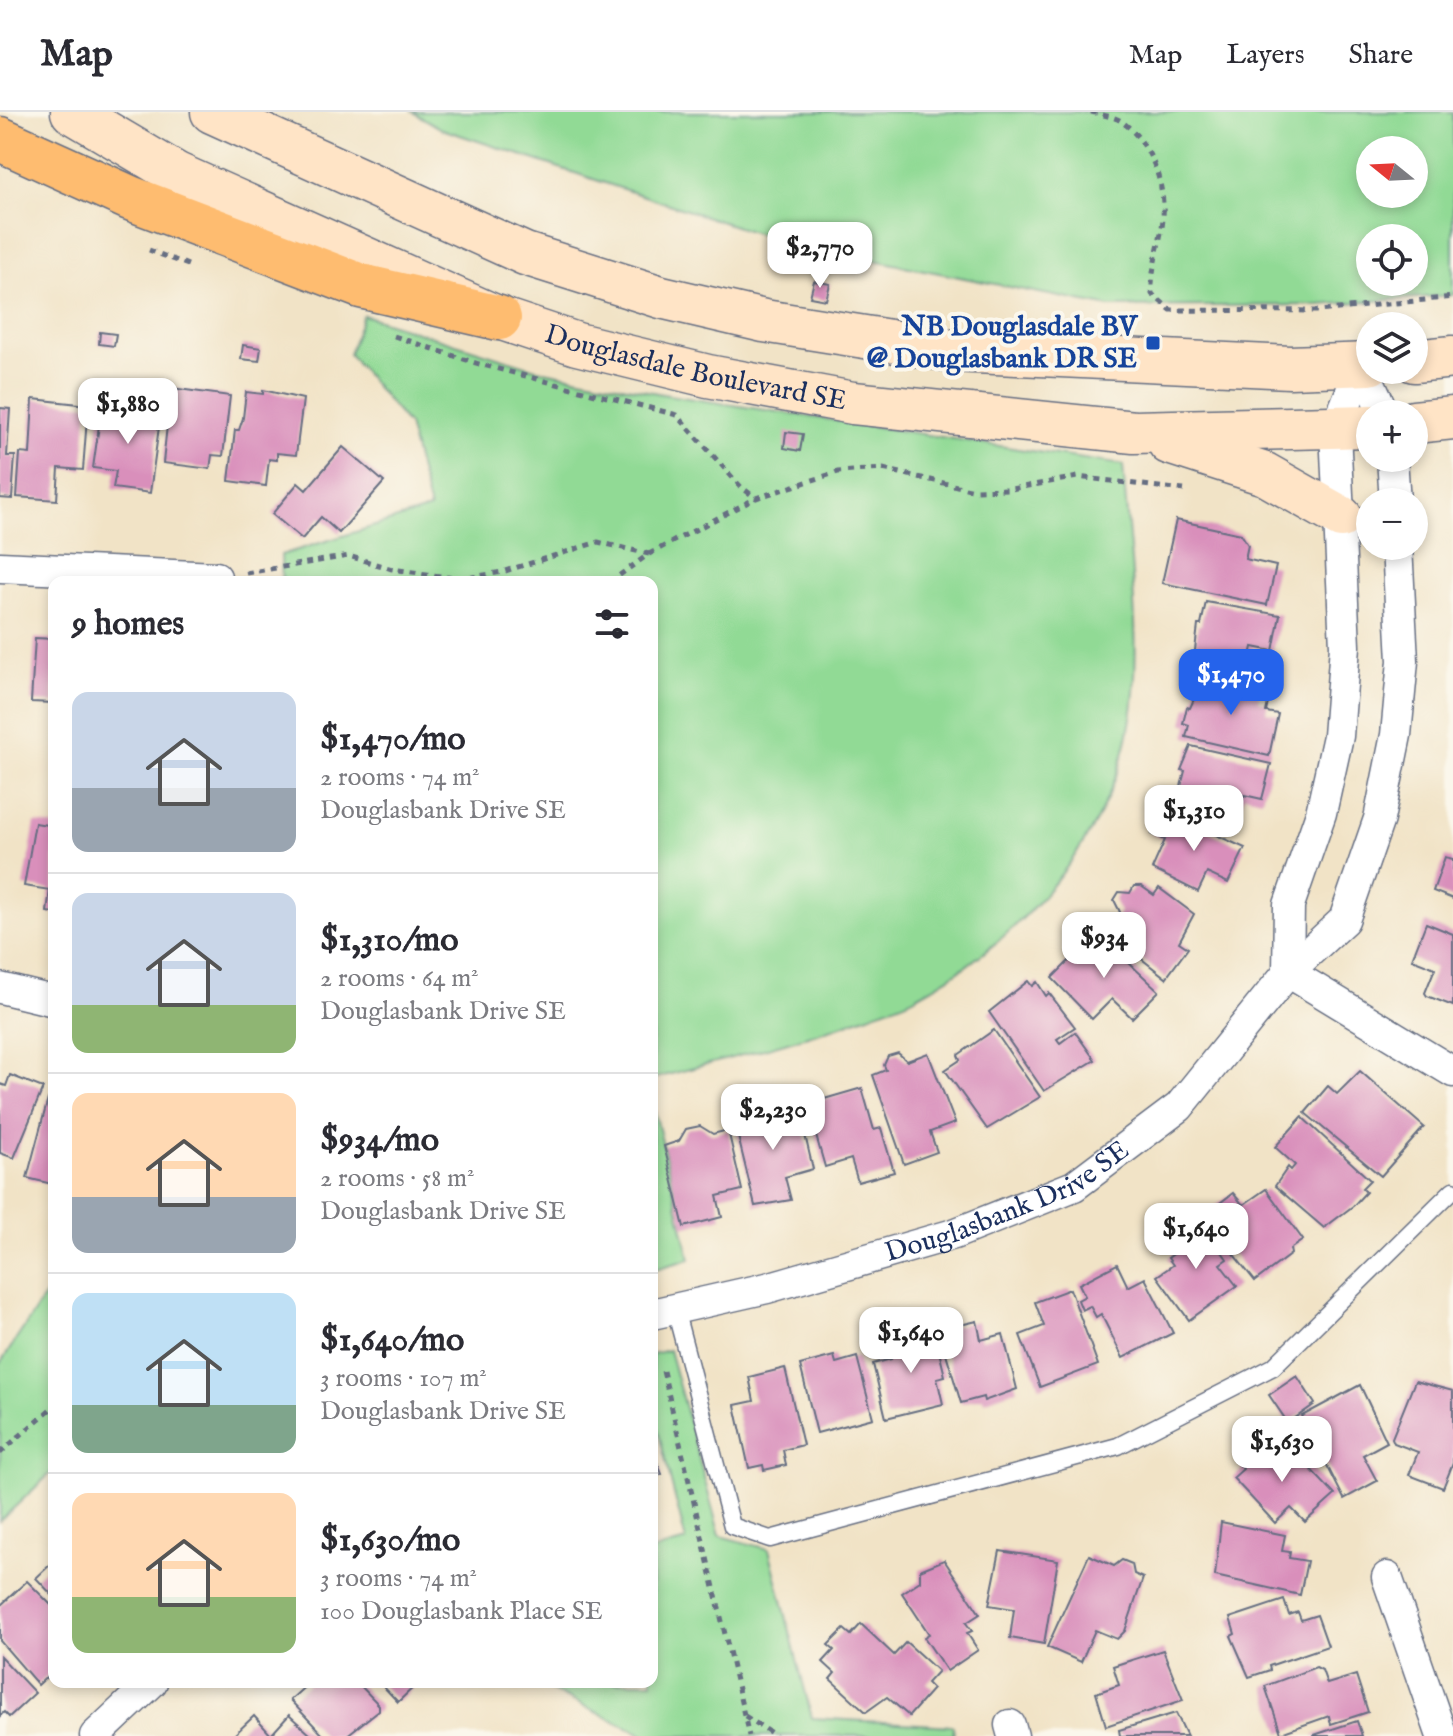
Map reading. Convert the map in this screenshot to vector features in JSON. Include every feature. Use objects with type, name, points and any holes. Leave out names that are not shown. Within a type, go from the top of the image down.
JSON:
[{"type":"highway","points":[[0,139],[130,198],[347,281],[499,318]]},
{"type":"street","name":"Douglasdale Boulevard SE","points":[[72,112],[177,174],[499,318],[577,344],[679,369],[824,397],[970,417],[1134,432],[1352,428]]},
{"type":"street","name":"Douglasdale Boulevard SE","points":[[212,112],[525,254],[661,297],[764,321],[953,351],[1290,367],[1356,365]]},
{"type":"street","points":[[1428,360],[1453,357]]},
{"type":"street","points":[[1362,384],[1352,428],[1341,517],[1345,646],[1338,736],[1321,813],[1289,905],[1288,972],[1453,1072]]},
{"type":"street","points":[[1428,421],[1453,418]]},
{"type":"street","points":[[1134,432],[1265,474],[1341,517]]},
{"type":"street","name":"Douglasbank Drive SE","points":[[663,1312],[767,1288],[954,1234],[1074,1186],[1179,1107],[1288,972],[1344,920],[1379,819],[1396,735],[1403,661],[1398,560]]},
{"type":"street","points":[[0,567],[194,576]]},
{"type":"street","points":[[0,988],[48,1000]]},
{"type":"street","points":[[1387,1577],[1442,1736]]},
{"type":"street","points":[[95,1736],[146,1688]]},
{"type":"lane","points":[[663,1312],[732,1526],[770,1539],[1118,1446],[1161,1425],[1273,1367],[1453,1190]]},
{"type":"path","points":[[1091,112],[1119,120],[1149,148],[1159,180],[1163,224],[1151,268],[1152,294],[1171,310],[1319,311],[1453,297]]},
{"type":"path","points":[[618,576],[649,554],[756,498]]},
{"type":"path","points":[[478,576],[502,572],[598,542],[649,554]]},
{"type":"path","points":[[222,576],[349,556],[392,569],[440,576]]},
{"type":"path","points":[[661,1365],[749,1736]]},
{"type":"path","points":[[0,1453],[48,1411]]},
{"type":"path","points":[[744,1716],[776,1736]]},
{"type":"green space","points":[[413,112],[1453,112],[1453,295],[1319,305],[1110,307],[783,242],[442,129]]},
{"type":"green space","points":[[363,315],[539,370],[668,395],[1123,465],[1135,629],[1134,694],[1119,767],[1103,808],[1081,847],[1024,917],[955,974],[911,999],[787,1042],[658,1077],[658,576],[282,576],[281,555],[430,509],[408,425],[349,354]]},
{"type":"green space","points":[[658,1125],[690,1259],[658,1268]]},
{"type":"green space","points":[[48,1291],[48,1476],[0,1521],[0,1364]]},
{"type":"green space","points":[[669,1350],[720,1536],[769,1549],[812,1718],[953,1726],[954,1736],[646,1736],[546,1688],[658,1688],[658,1549],[686,1541],[658,1431],[658,1353]]},
{"type":"building","points":[[814,281],[830,284],[826,300],[810,297]]},
{"type":"building","points":[[100,332],[116,334],[114,346],[99,344]]},
{"type":"building","points":[[243,345],[261,348],[259,361],[241,359]]},
{"type":"building","points":[[171,388],[230,396],[223,456],[212,455],[210,469],[163,463]]},
{"type":"building","points":[[263,390],[303,399],[296,455],[277,453],[277,460],[269,459],[266,486],[229,481],[235,430],[239,430],[243,418],[246,392],[263,394]]},
{"type":"building","points":[[33,399],[88,405],[83,470],[59,468],[57,500],[17,497],[20,453],[30,454]]},
{"type":"building","points":[[102,404],[161,412],[150,493],[113,488],[116,471],[93,468]]},
{"type":"building","points":[[0,408],[10,409],[7,456],[15,456],[12,499],[0,498]]},
{"type":"building","points":[[786,432],[803,434],[800,451],[784,448]]},
{"type":"building","points":[[343,447],[384,482],[339,533],[321,517],[302,539],[272,514],[298,483],[306,490]]},
{"type":"building","points":[[1176,520],[1241,534],[1248,545],[1245,559],[1276,566],[1267,605],[1162,583]]},
{"type":"building","points":[[1206,602],[1280,615],[1273,651],[1253,647],[1248,670],[1194,659],[1198,625],[1201,625]]},
{"type":"building","points":[[35,638],[48,639],[48,703],[31,702]]},
{"type":"building","points":[[1200,675],[1261,689],[1258,701],[1268,703],[1266,712],[1278,714],[1269,756],[1186,737],[1189,725],[1183,723],[1187,707],[1190,708],[1195,697]]},
{"type":"building","points":[[1191,746],[1271,764],[1262,799],[1244,795],[1237,822],[1176,806],[1185,771],[1181,770]]},
{"type":"building","points":[[1163,811],[1245,848],[1228,883],[1207,873],[1198,892],[1152,869],[1165,840],[1152,834]]},
{"type":"building","points":[[35,823],[48,825],[48,890],[24,886]]},
{"type":"building","points":[[1445,857],[1453,859],[1453,899],[1433,891]]},
{"type":"building","points":[[1134,886],[1141,886],[1154,895],[1159,888],[1194,914],[1179,942],[1188,948],[1166,978],[1106,931],[1120,912],[1114,900],[1119,892],[1130,893]]},
{"type":"building","points":[[1426,923],[1453,934],[1453,1006],[1427,996],[1425,993],[1435,968],[1412,959]]},
{"type":"building","points":[[1097,933],[1159,991],[1132,1018],[1112,999],[1092,1019],[1052,978]]},
{"type":"building","points":[[1028,981],[1032,986],[1037,982],[1046,996],[1049,993],[1075,1027],[1057,1039],[1060,1043],[1075,1032],[1095,1060],[1044,1091],[989,1012]]},
{"type":"building","points":[[994,1030],[1040,1097],[987,1129],[945,1070],[960,1060],[958,1055]]},
{"type":"building","points":[[898,1053],[907,1061],[928,1053],[955,1123],[930,1132],[937,1152],[904,1164],[873,1075],[886,1070],[884,1065],[888,1056]]},
{"type":"building","points":[[1360,1071],[1424,1127],[1381,1176],[1305,1113],[1328,1086],[1337,1094]]},
{"type":"building","points":[[10,1075],[43,1088],[14,1158],[0,1153],[0,1084],[6,1086]]},
{"type":"building","points":[[862,1088],[874,1130],[881,1128],[894,1172],[858,1182],[851,1159],[825,1167],[807,1104]]},
{"type":"building","points":[[48,1099],[48,1183],[27,1178]]},
{"type":"building","points":[[798,1105],[813,1169],[785,1177],[791,1200],[755,1206],[734,1120]]},
{"type":"building","points":[[1302,1117],[1370,1180],[1362,1188],[1366,1192],[1353,1206],[1324,1228],[1275,1186],[1288,1167],[1291,1170],[1295,1165],[1275,1147]]},
{"type":"building","points":[[700,1126],[713,1134],[728,1130],[742,1190],[717,1196],[722,1217],[684,1227],[664,1146],[679,1141],[686,1129]]},
{"type":"building","points":[[1266,1189],[1303,1240],[1290,1249],[1291,1254],[1255,1281],[1203,1216],[1233,1193],[1243,1205]]},
{"type":"building","points":[[1198,1218],[1227,1259],[1220,1264],[1237,1286],[1189,1320],[1157,1276],[1173,1265],[1168,1258],[1176,1252],[1168,1240]]},
{"type":"building","points":[[1117,1264],[1128,1287],[1145,1278],[1173,1333],[1123,1358],[1101,1314],[1096,1317],[1090,1306],[1082,1310],[1078,1300],[1085,1296],[1079,1284]]},
{"type":"building","points":[[1070,1289],[1098,1365],[1040,1387],[1020,1335],[1044,1326],[1035,1302]]},
{"type":"building","points":[[977,1321],[981,1340],[1003,1334],[1017,1389],[984,1401],[983,1397],[961,1403],[939,1330]]},
{"type":"building","points":[[933,1327],[945,1376],[937,1378],[943,1404],[886,1418],[873,1364],[891,1359],[889,1351],[900,1348],[897,1336]]},
{"type":"building","points":[[834,1356],[836,1363],[857,1357],[873,1418],[817,1433],[800,1365]]},
{"type":"building","points":[[785,1368],[803,1445],[783,1450],[786,1465],[764,1470],[763,1465],[749,1468],[735,1405],[754,1401],[749,1377]]},
{"type":"building","points":[[1297,1376],[1315,1404],[1288,1423],[1269,1395]]},
{"type":"building","points":[[1415,1381],[1453,1391],[1453,1463],[1443,1488],[1409,1475],[1418,1452],[1394,1443],[1392,1438]]},
{"type":"building","points":[[1360,1385],[1387,1442],[1363,1455],[1377,1481],[1344,1499],[1302,1416]]},
{"type":"building","points":[[1275,1439],[1300,1467],[1305,1463],[1335,1495],[1305,1522],[1291,1508],[1275,1523],[1233,1478],[1243,1469],[1239,1464],[1255,1449],[1259,1454]]},
{"type":"building","points":[[1221,1522],[1285,1535],[1282,1551],[1290,1552],[1289,1558],[1307,1561],[1300,1595],[1215,1576]]},
{"type":"building","points":[[1000,1551],[1058,1560],[1044,1644],[1010,1638],[1014,1609],[989,1605]]},
{"type":"building","points":[[1089,1555],[1114,1566],[1122,1560],[1132,1564],[1134,1574],[1143,1578],[1125,1631],[1117,1639],[1095,1630],[1081,1662],[1047,1647]]},
{"type":"building","points":[[944,1560],[980,1614],[966,1623],[972,1631],[967,1633],[978,1650],[947,1671],[924,1637],[929,1634],[902,1593],[920,1581],[920,1570]]},
{"type":"building","points":[[48,1567],[48,1591],[36,1578]]},
{"type":"building","points":[[27,1581],[48,1602],[48,1676],[38,1685],[0,1641],[0,1606]]},
{"type":"building","points":[[1284,1600],[1289,1615],[1298,1612],[1301,1620],[1317,1615],[1328,1646],[1269,1666],[1270,1670],[1249,1677],[1231,1636],[1235,1634],[1230,1618]]},
{"type":"building","points":[[861,1624],[894,1655],[906,1642],[938,1671],[927,1683],[933,1689],[909,1716],[887,1697],[866,1712],[830,1679],[835,1673],[823,1662],[834,1650],[828,1645],[844,1629],[851,1635]]},
{"type":"building","points":[[1163,1650],[1183,1700],[1106,1726],[1096,1693],[1119,1685],[1113,1666]]},
{"type":"building","points":[[0,1656],[35,1693],[9,1717],[4,1712],[0,1716]]},
{"type":"building","points":[[1316,1667],[1322,1670],[1327,1684],[1356,1675],[1368,1712],[1331,1724],[1329,1716],[1281,1733],[1265,1686]]},
{"type":"building","points":[[303,1688],[363,1688],[379,1705],[379,1710],[346,1736],[324,1736],[290,1700]]},
{"type":"building","points":[[385,1688],[413,1688],[398,1702]]},
{"type":"building","points":[[1176,1713],[1187,1736],[1120,1736],[1119,1730]]},
{"type":"building","points":[[289,1715],[312,1736],[233,1736],[254,1716],[271,1735]]},
{"type":"building","points":[[1357,1721],[1362,1736],[1314,1736],[1314,1735]]},
{"type":"place","name":"NB Douglasdale BV @ Douglasbank DR SE","points":[[1153,343]]}]
